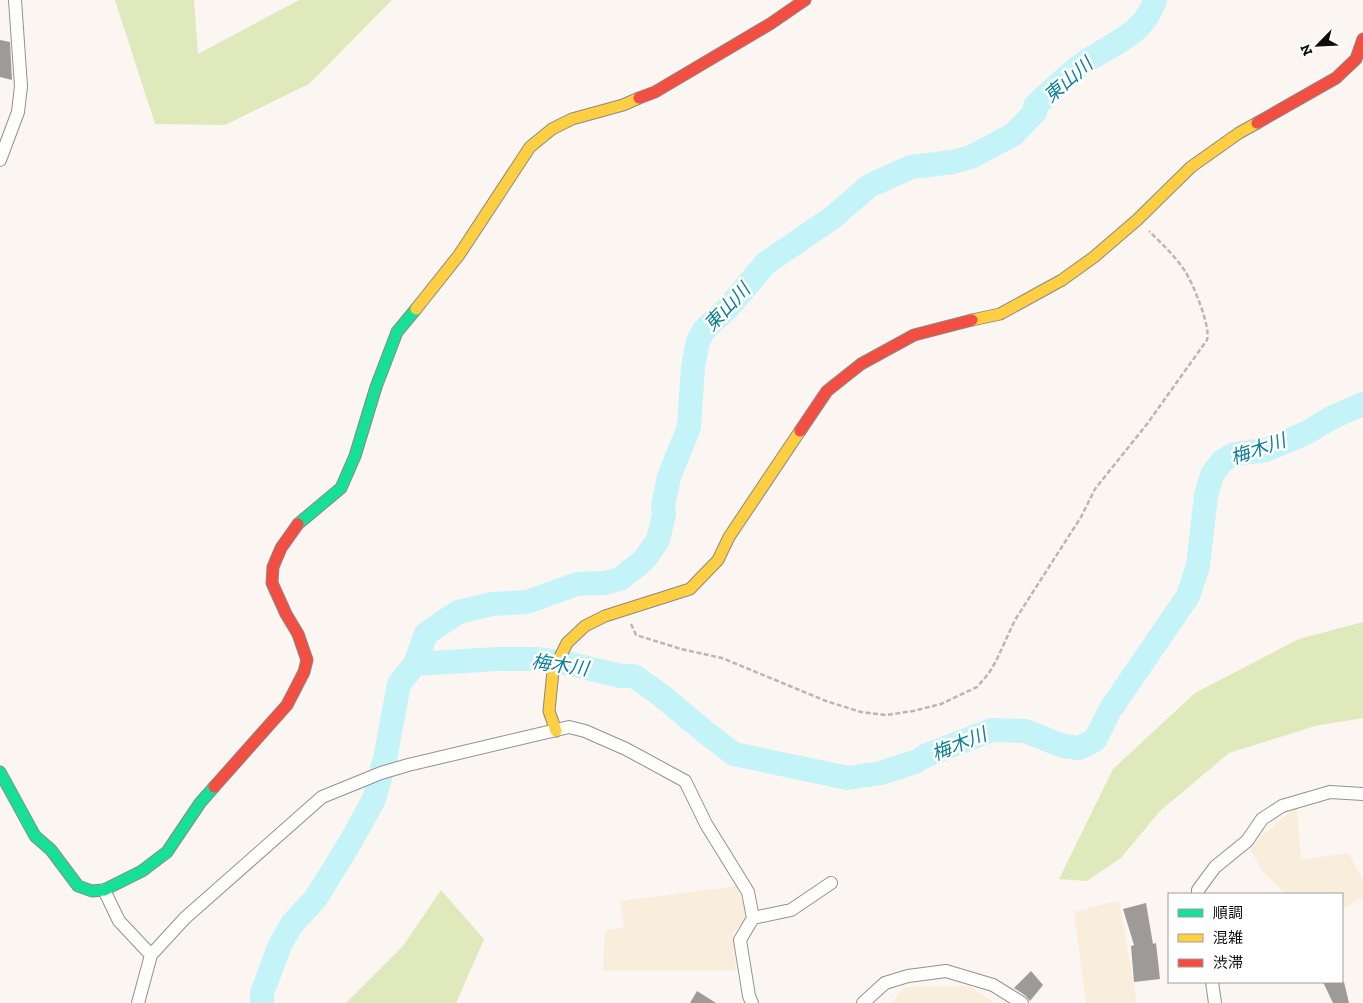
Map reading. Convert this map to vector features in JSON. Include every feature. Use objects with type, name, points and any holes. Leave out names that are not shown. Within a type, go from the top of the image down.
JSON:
[{"type":"street","points":[[0,160],[18,112],[20,86],[15,0]]},
{"type":"street","points":[[0,772],[35,836],[51,850],[78,886],[92,891],[104,890],[142,871],[167,852],[200,803],[287,705],[304,672],[307,660],[298,634],[286,614],[272,583],[273,567],[281,548],[299,522],[341,488],[355,456],[376,387],[397,332],[459,255],[530,147],[552,129],[572,119],[623,105],[655,92],[770,24],[805,0]]},
{"type":"street","points":[[556,731],[549,711],[553,671],[566,643],[585,626],[604,616],[690,589],[718,560],[729,537],[827,391],[861,364],[914,335],[1000,314],[1062,280],[1094,257],[1137,220],[1191,167],[1239,133],[1336,78],[1356,59],[1363,39]]},
{"type":"street","points":[[138,1003],[151,955],[185,918],[322,797],[381,773],[408,765],[569,727],[584,731],[626,750],[685,781],[706,824],[748,892],[753,918],[740,940],[749,996],[752,1003]]},
{"type":"street","points":[[1198,893],[1198,890],[1215,866],[1247,841],[1262,819],[1282,806],[1330,792],[1363,794]]},
{"type":"street","points":[[753,918],[791,910],[831,883]]},
{"type":"street","points":[[104,890],[119,921],[151,955]]},
{"type":"street","points":[[863,1003],[885,983],[908,976],[946,971],[993,986],[1022,1003]]},
{"type":"street","points":[[1212,983],[1215,1003]]},
{"type":"path","points":[[624,609],[636,635],[681,649],[722,658],[826,701],[860,712],[886,715],[913,711],[941,704],[977,687],[996,661],[1015,620],[1082,517],[1095,489],[1147,424],[1207,340],[1209,334],[1206,319],[1186,272],[1170,252],[1137,220]]},
{"type":"shaded area","points":[[1297,806],[1301,860],[1348,853],[1363,879],[1363,897],[1343,908],[1343,893],[1284,893],[1261,869],[1249,847]]},
{"type":"shaded area","points":[[737,886],[747,917],[733,933],[736,971],[603,971],[605,930],[624,928],[620,901]]},
{"type":"shaded area","points":[[1119,900],[1137,1003],[1086,1003],[1074,912]]},
{"type":"shaded area","points":[[969,986],[994,1003],[891,1003],[905,987]]},
{"type":"green space","points":[[115,0],[194,0],[198,54],[299,0],[392,0],[309,84],[225,125],[155,124]]},
{"type":"green space","points":[[1363,622],[1363,718],[1315,726],[1229,753],[1160,811],[1121,858],[1087,881],[1059,879],[1113,769],[1195,693],[1299,639]]},
{"type":"green space","points":[[441,890],[484,939],[456,1003],[346,1003],[403,946]]},
{"type":"building","points":[[0,40],[10,42],[12,80],[0,77]]},
{"type":"building","points":[[1146,903],[1153,944],[1156,943],[1160,979],[1134,982],[1131,946],[1134,945],[1123,909]]},
{"type":"building","points":[[1031,971],[1043,985],[1030,1001],[1014,988]]},
{"type":"building","points":[[1344,982],[1349,1003],[1333,1003],[1323,983]]},
{"type":"building","points":[[697,991],[716,1003],[690,1003]]},
{"type":"waterway","name":"東山川","points":[[262,1003],[262,993],[280,945],[292,924],[316,898],[374,799],[385,759],[399,684],[415,664],[426,634],[458,612],[492,604],[527,602],[577,584],[605,583],[620,579],[644,560],[658,540],[669,477],[689,427],[693,367],[698,341],[704,330],[727,309],[766,263],[832,218],[869,186],[911,167],[953,162],[971,157],[1014,134],[1035,112],[1035,106],[1069,74],[1124,38],[1143,23],[1155,0]]},
{"type":"waterway","name":"梅木川","points":[[415,664],[497,659],[536,659],[566,663],[621,676],[634,676],[734,754],[848,778],[881,773],[915,762],[927,755],[992,730],[1025,731],[1063,746],[1079,748],[1095,740],[1110,710],[1188,596],[1198,566],[1206,495],[1212,475],[1222,461],[1235,454],[1266,450],[1306,433],[1331,418],[1363,404]]},
{"type":"traffic: fast","points":[[298,524],[341,488],[355,456],[376,387],[397,332],[416,309]]},
{"type":"traffic: fast","points":[[0,772],[35,836],[51,850],[78,886],[92,891],[104,890],[142,871],[167,852],[200,803],[214,787]]},
{"type":"traffic: slow","points":[[416,309],[459,255],[530,147],[552,129],[572,119],[623,105],[639,98]]},
{"type":"traffic: slow","points":[[972,320],[1000,314],[1062,280],[1094,257],[1137,220],[1191,167],[1239,133],[1257,123]]},
{"type":"traffic: slow","points":[[556,731],[549,711],[553,671],[567,643],[585,626],[605,616],[690,589],[718,560],[729,537],[800,431]]},
{"type":"traffic: jam","points":[[639,98],[655,92],[770,24],[805,0]]},
{"type":"traffic: jam","points":[[1257,123],[1336,78],[1356,59],[1363,39]]},
{"type":"traffic: jam","points":[[800,431],[827,391],[861,364],[914,335],[972,320]]},
{"type":"traffic: jam","points":[[214,787],[287,705],[304,672],[307,660],[298,634],[286,614],[272,583],[273,567],[281,548],[298,524]]}]
